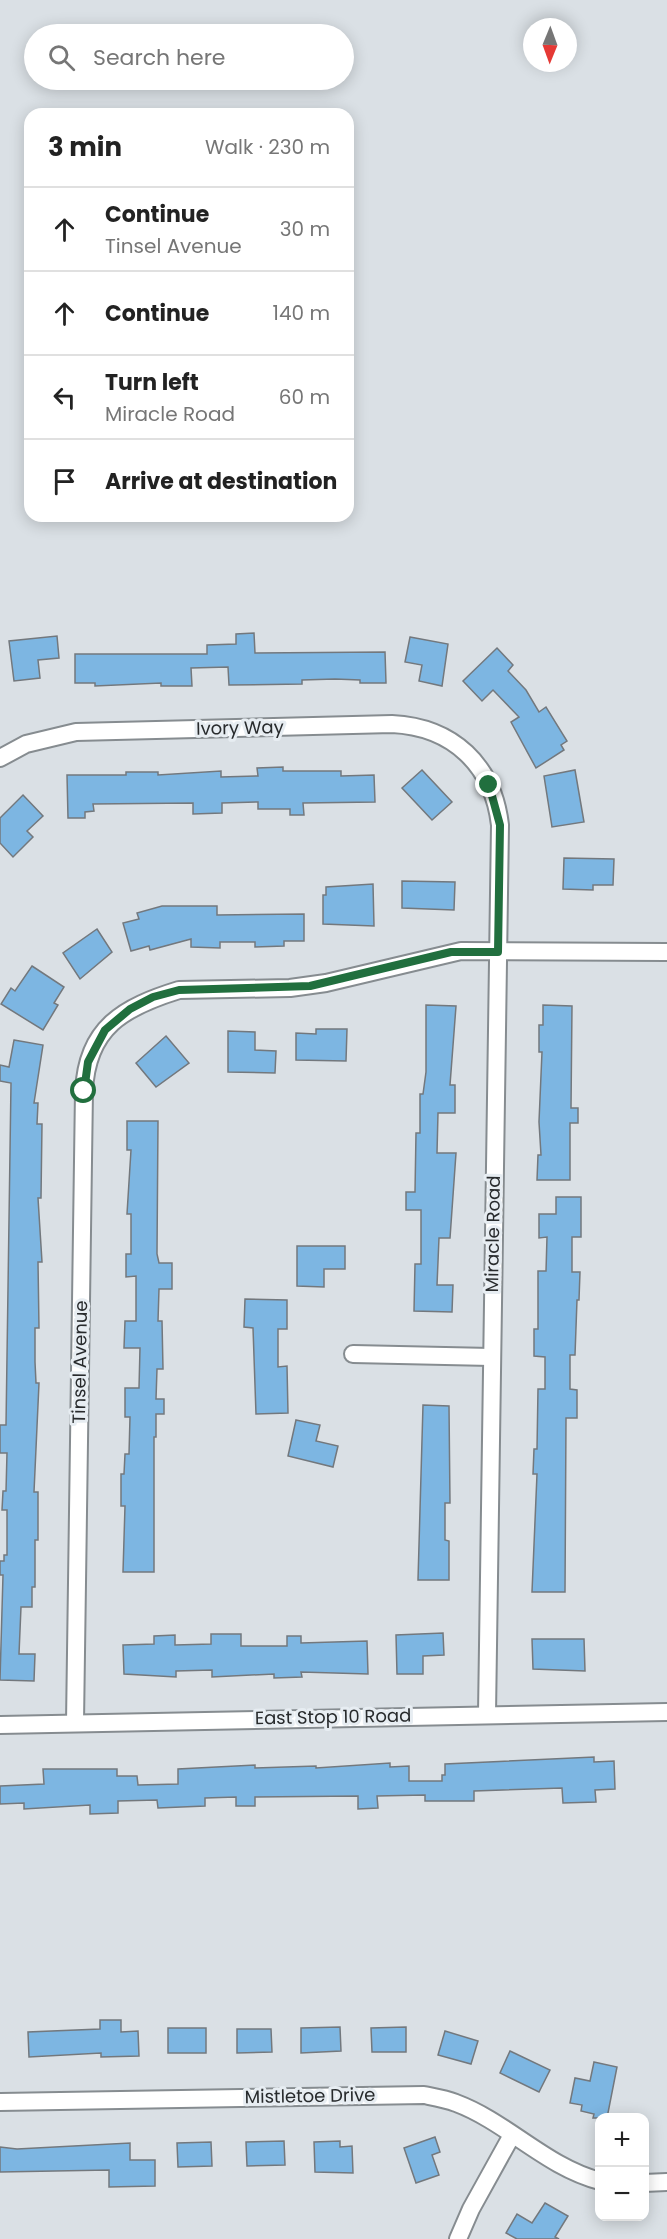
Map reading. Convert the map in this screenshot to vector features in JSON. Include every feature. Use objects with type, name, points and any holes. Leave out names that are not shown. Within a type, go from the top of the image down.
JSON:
[{"type":"street","name":"Ivory Way","points":[[0,758],[26,744],[76,732],[392,724],[428,729],[445,737],[474,761]]},
{"type":"street","name":"Miracle Road","points":[[474,761],[486,778],[498,812],[487,1714]]},
{"type":"street","name":"Tinsel Avenue","points":[[75,1723],[84,1084],[88,1062],[97,1042],[110,1024],[153,997],[179,990],[310,986],[451,952],[667,952]]},
{"type":"street","points":[[353,1354],[491,1356]]},
{"type":"street","name":"East Stop 10 Road","points":[[0,1725],[667,1712]]},
{"type":"street","name":"Mistletoe Drive","points":[[0,2102],[424,2095],[455,2103],[564,2166],[595,2179]]},
{"type":"street","points":[[458,2239],[471,2209],[512,2134]]},
{"type":"street","points":[[649,2183],[667,2182]]},
{"type":"building","points":[[254,633],[255,653],[385,652],[386,683],[360,683],[360,680],[335,679],[302,680],[302,684],[229,685],[228,667],[191,668],[192,686],[161,686],[161,683],[95,686],[95,683],[75,683],[75,654],[207,654],[207,645],[236,644],[236,634]]},
{"type":"building","points":[[57,636],[59,658],[38,660],[40,678],[14,681],[9,641]]},
{"type":"building","points":[[410,637],[448,644],[442,686],[419,681],[422,665],[405,662]]},
{"type":"building","points":[[497,648],[513,665],[508,671],[526,690],[539,712],[546,707],[567,741],[561,745],[564,750],[536,768],[511,722],[519,717],[493,690],[482,701],[463,681]]},
{"type":"building","points":[[283,767],[283,771],[341,771],[341,776],[374,775],[375,802],[303,803],[304,815],[290,815],[290,809],[258,809],[258,802],[222,803],[222,813],[193,814],[193,803],[93,804],[94,811],[85,812],[85,818],[68,818],[67,775],[126,775],[126,772],[158,772],[158,775],[221,771],[221,777],[258,776],[257,768]]},
{"type":"building","points":[[422,770],[452,802],[432,820],[402,788]]},
{"type":"building","points":[[575,770],[584,822],[552,827],[544,776]]},
{"type":"building","points":[[23,795],[43,816],[27,831],[33,837],[13,857],[0,843],[0,818]]},
{"type":"building","points":[[564,858],[614,859],[613,885],[593,885],[593,890],[563,889]]},
{"type":"building","points":[[402,881],[455,882],[454,910],[402,908]]},
{"type":"building","points":[[373,884],[374,926],[323,924],[323,895],[326,895],[326,887]]},
{"type":"building","points":[[162,906],[217,906],[217,915],[304,914],[304,941],[284,941],[284,946],[255,947],[255,942],[220,942],[220,948],[191,947],[191,939],[150,950],[149,946],[131,951],[123,923],[139,919],[137,913]]},
{"type":"building","points":[[97,929],[112,952],[80,979],[63,953]]},
{"type":"building","points":[[32,966],[64,987],[54,1003],[58,1005],[43,1030],[1,1004],[11,988],[15,991]]},
{"type":"building","points":[[426,1005],[456,1006],[450,1085],[455,1085],[455,1113],[438,1113],[437,1153],[456,1153],[450,1238],[439,1238],[437,1285],[453,1285],[452,1312],[414,1311],[415,1264],[421,1264],[421,1210],[406,1210],[406,1192],[415,1192],[416,1133],[420,1133],[420,1094],[423,1094],[426,1072]]},
{"type":"building","points":[[543,1005],[572,1006],[571,1108],[578,1108],[578,1123],[570,1123],[570,1180],[537,1180],[538,1155],[541,1155],[539,1122],[542,1052],[539,1052],[539,1025],[543,1025]]},
{"type":"building","points":[[316,1029],[347,1029],[346,1061],[296,1060],[296,1033],[316,1034]]},
{"type":"building","points":[[228,1031],[255,1032],[255,1050],[276,1051],[275,1073],[228,1072]]},
{"type":"building","points":[[166,1036],[189,1063],[156,1087],[136,1063]]},
{"type":"building","points":[[14,1040],[43,1045],[34,1103],[38,1103],[37,1124],[42,1124],[41,1198],[38,1198],[42,1262],[38,1262],[39,1328],[35,1328],[36,1383],[39,1383],[34,1492],[38,1492],[38,1540],[35,1540],[35,1587],[32,1587],[32,1607],[21,1607],[19,1654],[35,1654],[34,1681],[0,1680],[3,1575],[0,1575],[0,1561],[4,1561],[4,1555],[7,1555],[7,1510],[2,1510],[3,1491],[6,1491],[7,1453],[0,1453],[0,1425],[6,1425],[11,1083],[0,1081],[0,1065],[9,1067]]},
{"type":"building","points":[[127,1121],[158,1121],[157,1254],[159,1263],[172,1263],[172,1289],[159,1289],[158,1321],[162,1321],[163,1369],[157,1369],[156,1399],[164,1399],[164,1414],[156,1414],[156,1437],[154,1437],[154,1572],[123,1572],[125,1506],[121,1506],[121,1474],[124,1474],[125,1454],[129,1454],[130,1417],[125,1417],[125,1388],[139,1388],[140,1348],[124,1348],[125,1321],[136,1321],[136,1276],[126,1277],[126,1254],[131,1254],[131,1214],[127,1214],[131,1150],[127,1150]]},
{"type":"building","points":[[556,1197],[581,1197],[581,1237],[572,1237],[572,1272],[580,1272],[575,1355],[570,1355],[570,1389],[577,1390],[577,1418],[566,1418],[565,1592],[532,1592],[537,1474],[533,1474],[534,1449],[537,1449],[538,1389],[545,1389],[545,1357],[534,1356],[534,1329],[538,1329],[538,1271],[546,1271],[547,1237],[539,1238],[539,1214],[556,1214]]},
{"type":"building","points":[[297,1246],[345,1246],[345,1269],[324,1269],[324,1287],[297,1286]]},
{"type":"building","points":[[245,1299],[287,1300],[287,1329],[278,1329],[278,1367],[287,1366],[288,1413],[256,1414],[253,1328],[244,1327]]},
{"type":"building","points":[[423,1405],[449,1406],[450,1503],[445,1503],[445,1540],[449,1541],[449,1580],[418,1580]]},
{"type":"building","points":[[296,1420],[320,1425],[316,1441],[338,1446],[333,1467],[288,1456]]},
{"type":"building","points":[[443,1633],[444,1655],[423,1656],[423,1674],[397,1674],[396,1635]]},
{"type":"building","points":[[211,1634],[241,1634],[241,1646],[287,1646],[287,1636],[301,1636],[301,1643],[367,1641],[368,1674],[301,1672],[302,1677],[274,1678],[274,1674],[212,1677],[212,1670],[176,1671],[176,1677],[124,1674],[123,1645],[154,1644],[154,1636],[175,1635],[175,1645],[211,1644]]},
{"type":"building","points":[[532,1639],[584,1639],[585,1671],[533,1669]]},
{"type":"building","points":[[594,1757],[594,1762],[614,1761],[615,1789],[595,1790],[596,1802],[563,1803],[562,1788],[474,1791],[474,1801],[425,1801],[425,1795],[377,1796],[378,1808],[358,1809],[358,1796],[255,1797],[255,1806],[236,1806],[236,1797],[205,1798],[205,1806],[158,1808],[157,1800],[118,1801],[118,1813],[90,1814],[90,1805],[24,1809],[24,1803],[0,1804],[0,1786],[44,1784],[43,1769],[117,1769],[117,1776],[137,1776],[138,1785],[178,1784],[178,1769],[255,1765],[255,1768],[316,1766],[316,1768],[390,1763],[390,1767],[409,1766],[409,1781],[442,1781],[442,1775],[445,1775],[445,1764]]},
{"type":"building","points":[[100,2020],[121,2020],[121,2032],[138,2031],[139,2056],[101,2057],[101,2053],[29,2057],[28,2032],[100,2029]]},
{"type":"building","points":[[340,2027],[341,2051],[301,2053],[301,2028]]},
{"type":"building","points":[[406,2027],[406,2052],[372,2052],[371,2028]]},
{"type":"building","points":[[168,2028],[206,2028],[206,2053],[168,2053]]},
{"type":"building","points":[[237,2029],[271,2029],[272,2052],[237,2053]]},
{"type":"building","points":[[445,2031],[478,2041],[471,2064],[438,2055]]},
{"type":"building","points":[[510,2051],[550,2070],[539,2092],[500,2073]]},
{"type":"building","points":[[594,2062],[617,2067],[608,2113],[595,2113],[595,2118],[593,2118],[594,2114],[581,2111],[582,2105],[570,2103],[575,2078],[590,2081]]},
{"type":"building","points":[[435,2137],[440,2152],[432,2155],[439,2175],[416,2183],[404,2148]]},
{"type":"building","points":[[284,2141],[285,2165],[247,2166],[246,2142]]},
{"type":"building","points":[[340,2141],[340,2147],[352,2146],[353,2173],[315,2172],[314,2142]]},
{"type":"building","points":[[211,2142],[212,2166],[178,2167],[177,2143]]},
{"type":"building","points":[[130,2143],[130,2160],[155,2160],[155,2186],[109,2187],[109,2170],[0,2172],[0,2147],[17,2149]]},
{"type":"building","points":[[545,2203],[568,2216],[555,2237],[559,2239],[517,2239],[506,2233],[517,2214],[532,2223]]},
{"type":"route","points":[[84,1091],[88,1062],[105,1030],[130,1009],[153,997],[179,990],[310,986],[451,952],[498,952],[500,825],[489,785]]}]
